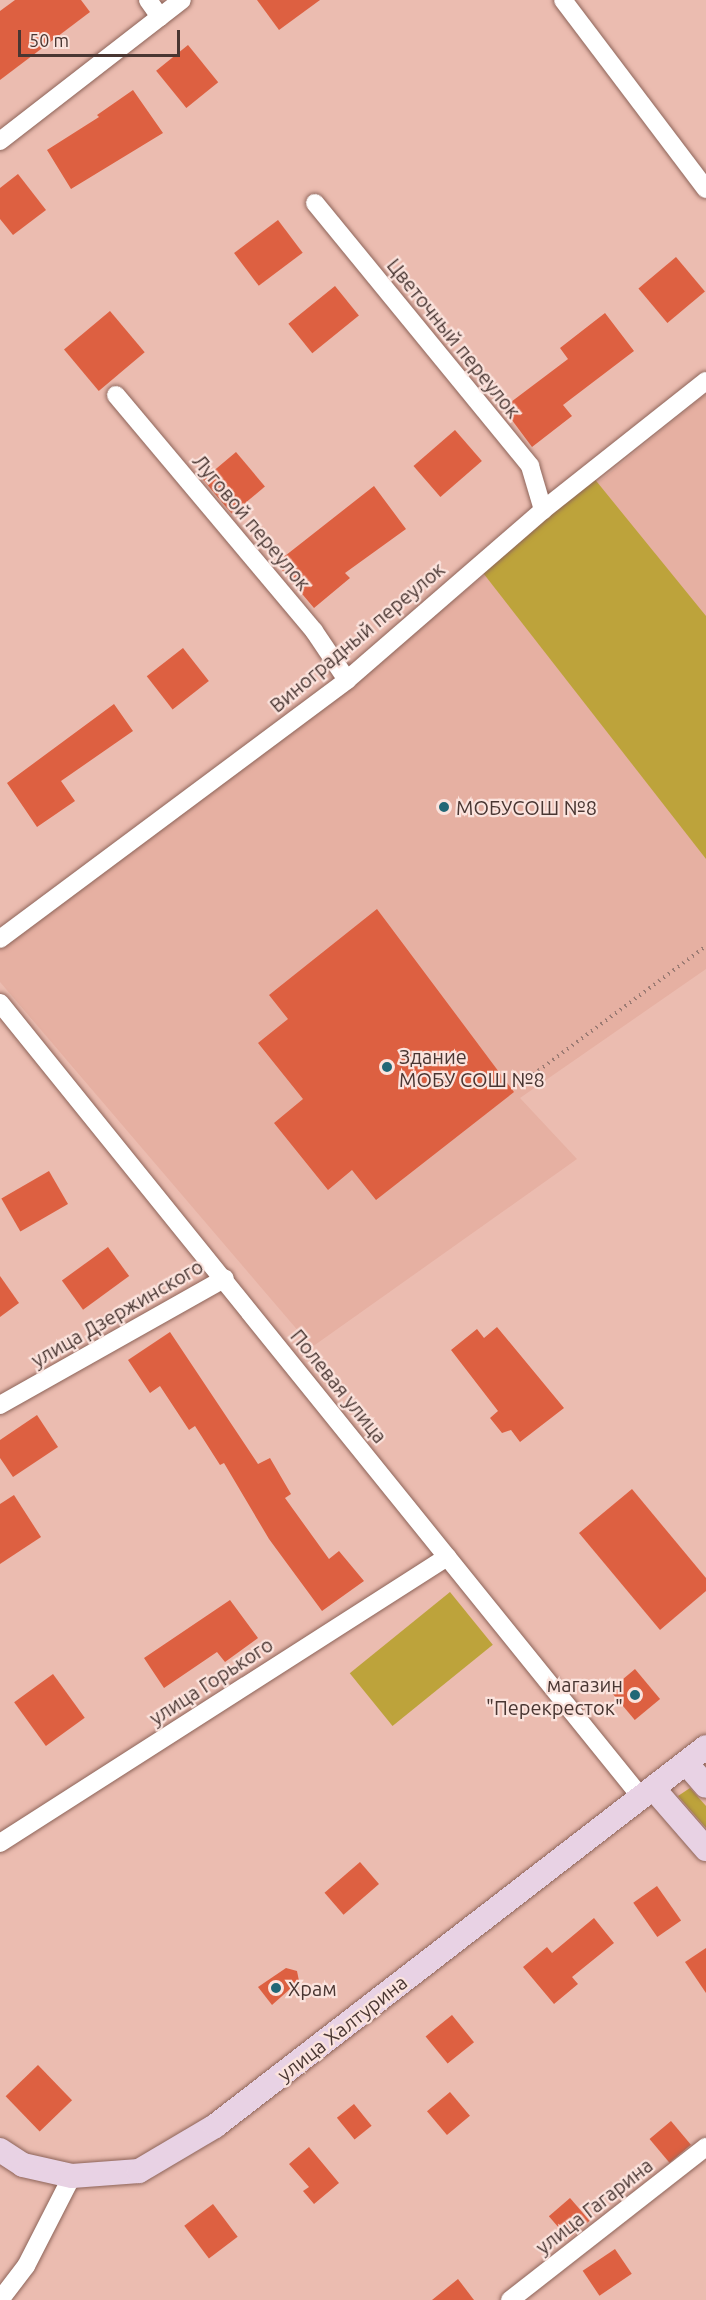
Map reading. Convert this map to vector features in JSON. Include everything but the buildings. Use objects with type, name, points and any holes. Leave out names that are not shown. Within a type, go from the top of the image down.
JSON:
[{"type":"main road","name":"улица Халтурина","points":[[0,2150],[23,2165],[72,2176],[139,2171],[215,2126],[706,1747]]},
{"type":"main road","points":[[686,1763],[706,1786]]},
{"type":"main road","points":[[647,1792],[706,1849]]},
{"type":"street","points":[[148,0],[160,17]]},
{"type":"street","points":[[0,141],[182,0]]},
{"type":"street","points":[[563,0],[706,189]]},
{"type":"street","name":"Цветочный переулок","points":[[315,203],[530,466],[543,510]]},
{"type":"street","name":"Виноградный переулок","points":[[0,939],[347,681],[543,510],[706,381]]},
{"type":"street","name":"Луговой переулок","points":[[116,395],[314,631],[347,681]]},
{"type":"street","name":"Полевая улица","points":[[0,1003],[225,1278],[447,1557],[647,1792]]},
{"type":"street","name":"улица Дзержинского","points":[[0,1405],[225,1278]]},
{"type":"street","name":"улица Горького","points":[[0,1844],[447,1557]]},
{"type":"street","name":"улица Гагарина","points":[[510,2300],[706,2147]]},
{"type":"street","points":[[0,2300],[26,2266],[72,2176]]},
{"type":"path","points":[[519,1085],[706,946]]},
{"type":"shaded area","name":"МОБУСОШ №8","points":[[706,394],[706,969],[520,1098],[577,1159],[312,1347],[0,982],[0,941],[365,673]]},
{"type":"shaded area","points":[[593,477],[706,616],[706,859],[480,569]]},
{"type":"shaded area","points":[[450,1592],[493,1645],[393,1726],[350,1673]]},
{"type":"shaded area","points":[[690,1788],[706,1806],[706,1828],[678,1796]]},
{"type":"place","name":"МОБУСОШ №8","points":[[444,807]]},
{"type":"place","name":"Здание МОБУ СОШ №8","points":[[387,1067]]},
{"type":"place","name":"магазин \"Перекресток\"","points":[[635,1695]]},
{"type":"place","name":"Храм","points":[[276,1988]]}]
